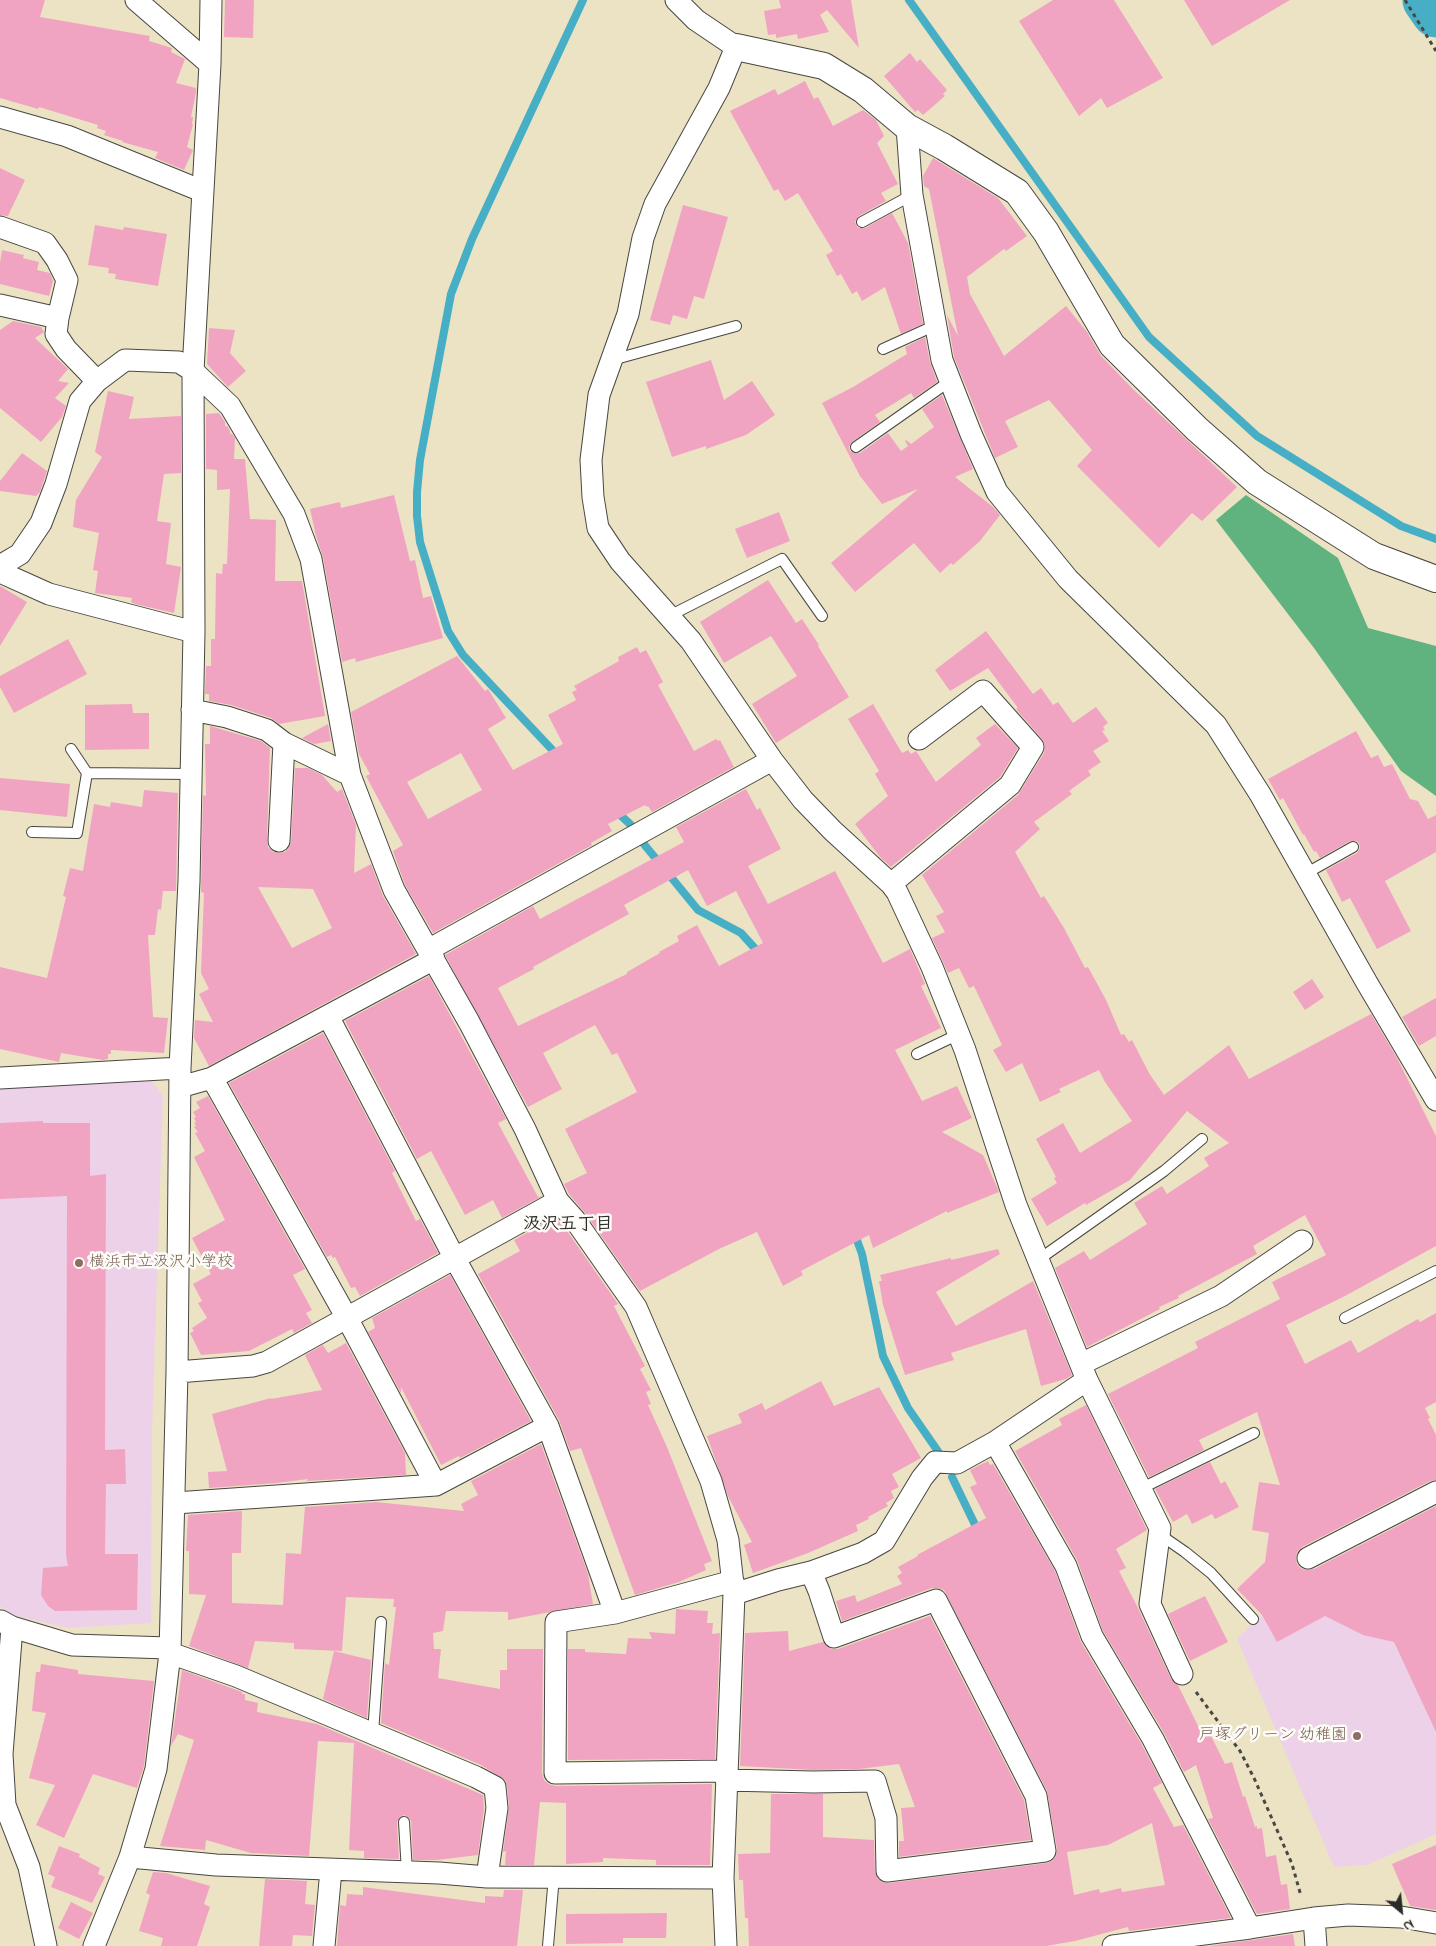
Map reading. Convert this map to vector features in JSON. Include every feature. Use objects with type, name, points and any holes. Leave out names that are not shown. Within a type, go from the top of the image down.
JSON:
[{"type":"street","points":[[136,0],[210,64]]},
{"type":"street","points":[[94,1946],[130,1857],[156,1769],[169,1650],[175,1503],[180,1077],[189,881],[194,632],[193,371],[210,64],[211,0]]},
{"type":"street","points":[[676,0],[696,20],[736,47],[824,66],[863,90],[907,127],[944,147],[1017,192],[1046,232],[1112,345],[1197,429],[1257,482],[1374,556],[1436,579]]},
{"type":"street","points":[[736,47],[719,88],[655,204],[643,238],[628,314],[600,395],[591,460],[593,497],[598,528],[620,561],[692,641],[772,760],[803,800],[833,831],[891,884],[897,892],[932,967],[959,1034],[1016,1205],[1084,1372],[1160,1528],[1150,1604],[1182,1674]]},
{"type":"street","points":[[0,117],[66,136],[202,191]]},
{"type":"street","points":[[907,127],[912,194],[942,360],[971,434],[997,492],[1068,579],[1216,725],[1260,794],[1436,1100]]},
{"type":"street","points":[[0,227],[45,243],[57,260],[67,280],[56,334],[66,349],[97,381]]},
{"type":"street","points":[[0,305],[58,318]]},
{"type":"street","points":[[0,566],[20,554],[41,523],[58,476],[80,401],[97,381],[125,360],[179,362],[193,371],[230,406],[294,514],[311,559],[350,775],[394,890],[525,1129],[558,1202],[575,1220],[636,1307],[711,1481],[728,1540],[733,1587],[723,1878],[726,1946]]},
{"type":"street","points":[[0,572],[49,594],[194,632]]},
{"type":"street","points":[[891,884],[1010,785],[1033,747],[983,691],[919,739]]},
{"type":"street","points":[[192,710],[227,717],[267,730],[284,742],[350,775]]},
{"type":"street","points":[[279,841],[284,742]]},
{"type":"street","points":[[0,1078],[212,1078],[328,1016],[772,760]]},
{"type":"street","points":[[328,1016],[455,1259],[548,1426],[615,1613]]},
{"type":"street","points":[[212,1078],[347,1318],[436,1485]]},
{"type":"street","points":[[177,1372],[253,1366],[267,1362],[558,1202]]},
{"type":"street","points":[[811,1572],[834,1636],[936,1600],[1036,1796],[1045,1851],[887,1871],[886,1818],[875,1781],[813,1782],[726,1776],[555,1773],[556,1622],[615,1613],[733,1587],[778,1580],[811,1572],[863,1553],[884,1541],[922,1478],[934,1462],[957,1463],[995,1442],[1084,1372],[1221,1296],[1302,1241]]},
{"type":"street","points":[[175,1503],[436,1485],[548,1426]]},
{"type":"street","points":[[995,1442],[1066,1566],[1092,1636],[1153,1739],[1250,1928]]},
{"type":"street","points":[[1308,1558],[1436,1492]]},
{"type":"street","points":[[46,1946],[29,1867],[5,1805],[1,1754],[6,1624],[72,1645],[169,1650],[236,1676],[476,1777],[495,1787],[497,1808],[487,1877]]},
{"type":"street","points":[[130,1857],[216,1864],[487,1877],[723,1878]]},
{"type":"street","points":[[324,1946],[331,1870]]},
{"type":"street","points":[[1113,1946],[1141,1944],[1314,1918],[1348,1915],[1401,1917],[1436,1923]]},
{"type":"street","points":[[1314,1918],[1316,1946]]},
{"type":"lane","points":[[862,222],[912,194]]},
{"type":"lane","points":[[883,349],[936,325]]},
{"type":"lane","points":[[611,360],[736,326]]},
{"type":"lane","points":[[856,447],[950,381]]},
{"type":"lane","points":[[669,616],[782,559],[822,616]]},
{"type":"lane","points":[[32,832],[77,833],[87,773],[71,749]]},
{"type":"lane","points":[[87,773],[191,774]]},
{"type":"lane","points":[[1306,874],[1353,847]]},
{"type":"lane","points":[[917,1054],[959,1034]]},
{"type":"lane","points":[[1038,1260],[1164,1171],[1202,1139]]},
{"type":"lane","points":[[1345,1318],[1436,1271]]},
{"type":"lane","points":[[1140,1489],[1254,1433]]},
{"type":"lane","points":[[1159,1534],[1211,1573],[1253,1619]]},
{"type":"lane","points":[[373,1733],[381,1622]]},
{"type":"lane","points":[[404,1822],[407,1872]]},
{"type":"lane","points":[[548,1946],[554,1876]]},
{"type":"path","points":[[1405,0],[1436,51]]},
{"type":"path","points":[[1182,1674],[1240,1751],[1292,1864],[1302,1900],[1314,1918]]},
{"type":"shaded area","name":"横浜市立汲沢小学校","points":[[150,1079],[163,1096],[152,1431],[151,1623],[67,1628],[12,1615],[0,1606],[0,1089]]},
{"type":"shaded area","name":"戸塚グリーン 幼稚園","points":[[1312,1568],[1436,1626],[1436,1834],[1367,1865],[1334,1867],[1237,1639]]},
{"type":"green space","points":[[1246,495],[1338,558],[1368,628],[1436,646],[1436,796],[1401,771],[1314,648],[1216,520]]},
{"type":"building","points":[[0,0],[45,0],[40,17],[150,36],[149,41],[172,48],[171,52],[185,59],[176,83],[196,88],[196,92],[191,117],[193,117],[193,124],[187,147],[193,150],[184,170],[155,158],[158,152],[104,135],[106,131],[97,128],[98,125],[39,107],[38,109],[0,98]]},
{"type":"building","points":[[225,0],[254,0],[253,38],[224,37]]},
{"type":"building","points":[[779,0],[851,0],[859,48],[827,10],[820,15],[829,32],[798,39],[797,34],[776,38],[776,34],[768,35],[764,11],[781,8]]},
{"type":"building","points":[[1053,0],[1114,0],[1163,78],[1107,108],[1101,98],[1079,116],[1019,21]]},
{"type":"building","points":[[1184,0],[1290,0],[1212,46]]},
{"type":"building","points":[[910,53],[917,62],[920,59],[947,90],[943,94],[945,96],[923,115],[918,110],[915,112],[884,76]]},
{"type":"building","points":[[805,81],[814,99],[818,97],[833,126],[863,110],[876,120],[884,136],[877,143],[898,184],[881,193],[886,201],[859,216],[855,222],[858,228],[865,228],[892,213],[908,243],[923,324],[901,334],[885,287],[862,301],[857,291],[852,294],[841,274],[837,276],[826,255],[833,251],[798,193],[785,201],[778,189],[774,191],[730,111],[775,89],[778,95]]},
{"type":"building","points":[[933,158],[998,198],[1027,236],[1006,251],[1004,249],[967,277],[970,294],[1004,356],[1066,306],[1087,332],[1101,356],[1133,389],[1237,487],[1202,521],[1192,513],[1159,548],[1077,466],[1092,450],[1049,400],[1005,421],[1018,447],[995,458],[954,357],[947,315],[958,336],[929,189],[924,186],[923,176]]},
{"type":"building","points":[[0,168],[25,180],[8,216],[0,215]]},
{"type":"building","points":[[683,205],[728,217],[704,299],[694,296],[687,319],[673,315],[670,325],[650,320]]},
{"type":"building","points":[[95,225],[123,230],[124,227],[167,234],[158,286],[115,279],[116,274],[108,273],[109,268],[88,265]]},
{"type":"building","points":[[2,250],[24,255],[23,258],[39,262],[37,270],[50,273],[53,281],[49,296],[0,284]]},
{"type":"building","points":[[13,321],[41,327],[44,332],[35,338],[68,369],[58,381],[69,383],[55,398],[66,406],[62,417],[41,442],[0,408],[0,330]]},
{"type":"building","points":[[209,328],[235,330],[230,353],[246,371],[228,387],[207,364]]},
{"type":"building","points":[[925,337],[930,362],[937,382],[914,398],[911,393],[875,415],[880,422],[852,442],[849,447],[850,451],[860,453],[888,433],[901,451],[908,446],[906,440],[911,444],[934,427],[922,409],[942,395],[973,469],[955,477],[993,507],[1000,515],[980,541],[953,565],[951,563],[940,573],[914,543],[855,592],[831,563],[918,489],[882,504],[860,476],[822,403],[853,387],[907,354],[905,347]]},
{"type":"building","points":[[711,360],[724,400],[752,381],[775,415],[746,435],[706,449],[706,446],[672,457],[646,382]]},
{"type":"building","points":[[108,391],[134,397],[129,419],[181,416],[181,473],[164,474],[157,521],[171,523],[166,564],[181,567],[174,613],[135,604],[131,602],[132,598],[95,593],[98,571],[93,570],[99,533],[73,527],[76,500],[102,457],[95,452]]},
{"type":"building","points":[[219,413],[230,434],[235,438],[234,459],[245,459],[250,519],[276,520],[275,581],[302,581],[325,716],[279,724],[271,718],[231,705],[209,701],[209,694],[205,694],[206,666],[211,666],[211,639],[215,639],[216,573],[222,574],[223,564],[227,564],[230,489],[217,490],[217,470],[206,469],[206,414]]},
{"type":"building","points":[[22,453],[47,471],[40,492],[36,496],[0,491],[0,481]]},
{"type":"building","points":[[394,495],[410,561],[415,560],[423,598],[431,596],[443,638],[356,662],[355,658],[342,662],[323,557],[310,509],[340,502],[341,508]]},
{"type":"building","points":[[779,512],[790,541],[747,558],[735,529]]},
{"type":"building","points":[[768,580],[796,623],[802,619],[849,697],[776,743],[752,704],[797,676],[771,636],[724,663],[700,622]]},
{"type":"building","points":[[0,586],[27,602],[0,646]]},
{"type":"building","points":[[986,631],[1033,694],[1041,688],[1053,705],[1058,702],[1073,723],[1096,707],[1108,723],[1103,727],[1105,730],[1102,731],[1109,741],[1093,751],[1101,762],[1088,771],[1091,775],[1069,791],[1072,794],[1034,822],[1040,829],[1015,852],[1041,898],[1044,896],[1064,928],[1085,968],[1088,967],[1106,1000],[1121,1035],[1124,1034],[1129,1042],[1132,1040],[1149,1073],[1164,1095],[1229,1045],[1249,1079],[1371,1014],[1397,1058],[1436,1136],[1436,1246],[1345,1296],[1286,1325],[1305,1364],[1351,1340],[1358,1353],[1418,1319],[1420,1322],[1436,1313],[1436,1402],[1425,1408],[1436,1435],[1436,1480],[1430,1481],[1302,1547],[1297,1552],[1296,1558],[1297,1564],[1302,1569],[1314,1569],[1436,1506],[1436,1732],[1394,1642],[1363,1635],[1325,1616],[1277,1642],[1262,1615],[1237,1589],[1265,1562],[1269,1533],[1252,1530],[1259,1482],[1280,1485],[1257,1412],[1199,1440],[1204,1450],[1149,1477],[1108,1394],[1198,1348],[1195,1342],[1280,1299],[1272,1282],[1326,1255],[1305,1215],[1253,1246],[1257,1254],[1178,1296],[1179,1298],[1159,1307],[1160,1309],[1087,1347],[1055,1268],[1084,1251],[1090,1260],[1147,1224],[1134,1203],[1162,1186],[1167,1194],[1209,1166],[1204,1158],[1229,1143],[1187,1111],[1130,1180],[1086,1205],[1085,1203],[1047,1226],[1031,1199],[1057,1183],[1054,1178],[1056,1177],[1036,1139],[1063,1123],[1080,1153],[1132,1121],[1099,1070],[1059,1089],[1061,1092],[1040,1102],[1022,1063],[1006,1072],[993,1050],[1002,1045],[974,986],[969,988],[959,968],[948,973],[932,938],[945,932],[936,916],[944,912],[922,875],[1018,795],[1044,753],[1045,746],[1042,739],[1016,709],[1018,708],[988,668],[950,691],[935,670]]},
{"type":"building","points":[[68,639],[87,674],[14,713],[0,687],[0,676]]},
{"type":"building","points":[[637,647],[640,653],[646,650],[663,682],[658,685],[694,751],[716,739],[720,740],[734,767],[652,812],[645,805],[608,824],[612,831],[591,843],[592,845],[433,933],[405,885],[393,851],[403,845],[366,776],[370,774],[359,754],[351,712],[457,656],[485,691],[488,689],[506,718],[488,729],[513,770],[563,744],[548,715],[576,700],[572,692],[577,690],[574,686],[619,661],[618,657]],"holes":[[[461,753],[482,790],[428,819],[407,782]]]},
{"type":"building","points":[[132,704],[133,713],[149,713],[149,749],[85,750],[85,705]]},
{"type":"building","points":[[873,704],[902,753],[908,750],[911,754],[916,751],[936,782],[981,745],[976,738],[995,724],[1018,748],[1000,777],[891,867],[880,857],[855,824],[888,796],[875,774],[879,771],[848,719]]},
{"type":"building","points":[[328,724],[331,741],[314,744],[302,738]]},
{"type":"building","points":[[210,726],[261,741],[270,748],[267,840],[268,847],[273,852],[285,852],[291,842],[295,768],[308,768],[322,775],[337,792],[342,789],[356,825],[354,873],[371,864],[383,896],[416,954],[209,1066],[194,1038],[195,1020],[213,1022],[199,994],[209,989],[201,973],[204,893],[201,892],[203,795],[206,796],[205,744],[210,744]],"holes":[[[258,887],[313,889],[332,928],[292,948]]]},
{"type":"building","points":[[1356,731],[1371,758],[1378,755],[1384,767],[1392,764],[1410,799],[1418,801],[1428,819],[1436,815],[1436,852],[1385,881],[1411,931],[1377,949],[1350,898],[1342,902],[1326,870],[1357,853],[1360,848],[1359,843],[1350,841],[1320,858],[1303,835],[1283,798],[1280,800],[1268,779]]},
{"type":"building","points":[[0,778],[70,784],[67,817],[0,810]]},
{"type":"building","points":[[746,789],[757,810],[760,808],[781,849],[748,866],[768,904],[835,871],[883,963],[910,949],[925,984],[921,986],[941,1028],[895,1050],[922,1101],[957,1086],[972,1118],[942,1132],[983,1155],[999,1192],[947,1213],[947,1211],[873,1248],[869,1235],[801,1271],[803,1275],[783,1286],[757,1232],[719,1249],[640,1291],[585,1213],[569,1194],[564,1184],[587,1173],[565,1129],[637,1092],[617,1053],[612,1055],[595,1025],[543,1053],[562,1089],[528,1107],[445,955],[533,906],[540,919],[684,842],[676,827]],"holes":[[[688,870],[707,906],[736,891],[763,943],[719,966],[697,925],[677,936],[679,941],[627,972],[627,974],[518,1026],[498,988],[629,914],[624,905]]]},
{"type":"building","points":[[144,790],[178,793],[176,891],[163,891],[161,910],[158,909],[155,935],[148,935],[153,1017],[168,1018],[164,1053],[111,1050],[111,1054],[108,1054],[108,1059],[103,1060],[61,1053],[59,1062],[0,1049],[0,967],[47,978],[66,897],[63,896],[70,868],[83,871],[94,804],[110,807],[111,802],[142,807]]},
{"type":"building","points":[[429,976],[506,1119],[498,1123],[538,1197],[542,1196],[502,1218],[493,1200],[465,1215],[431,1151],[417,1159],[345,1021]]},
{"type":"building","points":[[1312,979],[1324,997],[1305,1010],[1293,992]]},
{"type":"building","points":[[1436,998],[1436,1036],[1419,1046],[1402,1017]]},
{"type":"building","points":[[323,1033],[395,1171],[392,1173],[416,1221],[420,1219],[438,1253],[360,1296],[355,1287],[351,1288],[335,1257],[333,1258],[331,1255],[327,1257],[229,1083]]},
{"type":"building","points":[[208,1096],[305,1269],[293,1275],[312,1310],[306,1313],[312,1323],[294,1333],[292,1329],[249,1351],[201,1355],[190,1333],[194,1331],[192,1328],[207,1318],[198,1303],[202,1301],[193,1284],[211,1274],[192,1238],[225,1220],[194,1157],[205,1151],[195,1133],[198,1132],[194,1127],[196,1122],[194,1118],[196,1117],[193,1112],[200,1108],[196,1102]]},
{"type":"building","points":[[43,1121],[43,1123],[90,1123],[90,1176],[106,1174],[105,1450],[125,1449],[126,1484],[106,1484],[105,1554],[138,1554],[137,1610],[55,1611],[48,1606],[41,1595],[43,1568],[68,1566],[66,1555],[67,1196],[0,1199],[0,1123]]},
{"type":"building","points":[[555,1217],[565,1228],[618,1304],[614,1306],[645,1366],[640,1369],[651,1390],[646,1392],[651,1404],[648,1405],[667,1447],[712,1561],[704,1564],[706,1570],[679,1582],[635,1595],[581,1448],[570,1451],[559,1420],[478,1274],[520,1251],[514,1240]]},
{"type":"building","points":[[998,1249],[1000,1254],[936,1292],[956,1326],[1033,1281],[1072,1375],[1066,1379],[1041,1386],[1026,1329],[951,1353],[954,1360],[905,1375],[883,1305],[879,1281],[882,1281],[880,1275]]},
{"type":"building","points":[[450,1275],[531,1421],[460,1458],[459,1456],[441,1465],[401,1387],[401,1393],[368,1332],[375,1328],[372,1318]]},
{"type":"building","points":[[346,1343],[405,1453],[406,1475],[307,1481],[308,1479],[209,1488],[208,1472],[227,1471],[212,1414],[271,1398],[322,1390],[305,1355],[323,1345],[328,1353]]},
{"type":"building","points":[[821,1381],[834,1406],[879,1387],[921,1458],[892,1474],[899,1487],[891,1491],[894,1498],[886,1503],[888,1506],[856,1525],[858,1531],[808,1553],[753,1573],[744,1545],[752,1542],[728,1496],[707,1436],[742,1423],[738,1414],[762,1403],[765,1410]]},
{"type":"building","points":[[1086,1405],[1147,1530],[1116,1549],[1126,1568],[1119,1571],[1171,1679],[1178,1685],[1203,1736],[1209,1732],[1225,1764],[1232,1762],[1255,1827],[1257,1826],[1257,1829],[1262,1828],[1266,1857],[1276,1855],[1281,1885],[1287,1884],[1290,1909],[1257,1914],[1208,1819],[1213,1818],[1196,1765],[1184,1772],[1164,1733],[1103,1631],[1077,1560],[1015,1451],[1062,1425],[1059,1419]]},
{"type":"building","points":[[541,1444],[588,1574],[593,1604],[508,1620],[508,1612],[446,1611],[443,1631],[433,1633],[434,1649],[441,1649],[438,1678],[500,1689],[500,1670],[507,1670],[507,1649],[543,1649],[542,1773],[544,1780],[555,1786],[712,1784],[710,1865],[656,1865],[656,1860],[603,1858],[603,1862],[566,1864],[566,1803],[540,1802],[534,1865],[505,1865],[506,1851],[503,1852],[509,1807],[505,1780],[481,1765],[381,1723],[385,1663],[389,1665],[396,1607],[393,1607],[394,1599],[346,1597],[342,1651],[294,1649],[294,1643],[255,1641],[248,1668],[189,1646],[206,1595],[189,1594],[189,1551],[186,1551],[188,1515],[242,1511],[241,1553],[232,1553],[232,1603],[283,1605],[286,1553],[301,1554],[305,1507],[376,1502],[464,1511],[461,1504],[478,1495],[471,1481]]},
{"type":"building","points":[[988,1461],[990,1465],[993,1464],[1055,1571],[1081,1642],[1142,1745],[1162,1783],[1153,1788],[1174,1827],[1183,1825],[1231,1918],[1129,1931],[1128,1927],[1075,1941],[1046,1946],[749,1946],[748,1918],[745,1918],[743,1880],[739,1880],[738,1854],[770,1853],[771,1794],[823,1794],[823,1837],[874,1840],[875,1872],[877,1878],[882,1882],[889,1883],[1047,1863],[1056,1856],[1057,1849],[1047,1791],[944,1590],[932,1588],[842,1621],[836,1601],[855,1595],[857,1602],[902,1584],[897,1576],[902,1573],[898,1567],[986,1518],[970,1487],[977,1484],[970,1470]],"holes":[[[1152,1823],[1165,1885],[1122,1892],[1121,1888],[1100,1893],[1099,1889],[1074,1895],[1067,1852],[1108,1845]]]},
{"type":"building","points":[[1210,1462],[1221,1484],[1225,1481],[1239,1507],[1215,1519],[1212,1514],[1192,1524],[1187,1514],[1173,1522],[1155,1489]]},
{"type":"building","points":[[1205,1596],[1228,1642],[1190,1661],[1168,1614]]},
{"type":"building","points":[[676,1609],[708,1611],[707,1623],[713,1623],[712,1634],[720,1633],[715,1759],[568,1760],[568,1649],[585,1649],[585,1652],[626,1654],[628,1638],[652,1639],[649,1632],[675,1634]]},
{"type":"building","points":[[930,1616],[1024,1800],[1031,1840],[899,1857],[899,1841],[904,1841],[901,1808],[915,1807],[899,1764],[859,1769],[813,1770],[740,1766],[745,1633],[788,1631],[789,1651],[823,1642],[831,1649],[838,1649]]},
{"type":"building","points":[[334,1651],[371,1660],[367,1718],[323,1699]]},
{"type":"building","points":[[41,1664],[78,1670],[78,1674],[154,1681],[144,1766],[137,1788],[93,1774],[64,1838],[36,1825],[55,1785],[29,1778],[46,1713],[32,1711],[36,1672],[40,1672]]},
{"type":"building","points":[[182,1670],[242,1692],[242,1694],[245,1694],[245,1700],[258,1703],[257,1712],[317,1724],[483,1795],[484,1808],[478,1855],[437,1860],[413,1860],[411,1821],[404,1815],[397,1822],[399,1859],[364,1858],[364,1851],[349,1850],[354,1743],[318,1741],[309,1856],[251,1853],[206,1840],[205,1850],[160,1846],[194,1740],[178,1734],[171,1746]]},
{"type":"building","points":[[1436,1845],[1436,1910],[1410,1906],[1392,1864]]},
{"type":"building","points":[[59,1846],[80,1854],[79,1857],[100,1868],[98,1874],[105,1877],[92,1903],[51,1887],[55,1877],[48,1874]]},
{"type":"building","points":[[153,1872],[166,1873],[210,1886],[204,1904],[210,1907],[197,1946],[161,1946],[163,1938],[139,1931],[150,1895],[146,1893]]},
{"type":"building","points":[[265,1879],[307,1881],[305,1904],[315,1905],[312,1936],[293,1935],[292,1946],[259,1946]]},
{"type":"building","points":[[363,1887],[485,1903],[485,1896],[503,1897],[504,1890],[523,1890],[517,1946],[337,1946],[340,1905],[346,1906],[347,1894],[363,1895]]},
{"type":"building","points":[[71,1902],[93,1913],[79,1939],[58,1928]]},
{"type":"building","points":[[667,1913],[666,1938],[623,1938],[623,1943],[566,1944],[566,1914]]},
{"type":"building","points":[[1293,1934],[1295,1946],[1209,1946],[1252,1940]]},
{"type":"waterway","points":[[559,757],[463,655],[448,631],[420,542],[417,492],[420,460],[451,294],[472,239],[583,0]]},
{"type":"waterway","points":[[909,0],[1149,337],[1257,436],[1401,526],[1436,539]]},
{"type":"waterway","points":[[1427,0],[1436,13]]},
{"type":"waterway","points":[[616,811],[631,825]]},
{"type":"waterway","points":[[643,843],[698,910],[741,933],[760,954]]},
{"type":"waterway","points":[[854,1232],[862,1254],[883,1356],[908,1408],[944,1460]]},
{"type":"waterway","points":[[952,1477],[979,1533]]},
{"type":"place","name":"横浜市立汲沢小学校","points":[[79,1263]]},
{"type":"place","name":"戸塚グリーン 幼稚園","points":[[1357,1736]]},
{"type":"district","name":"汲沢五丁目","points":[[568,1226]]}]
